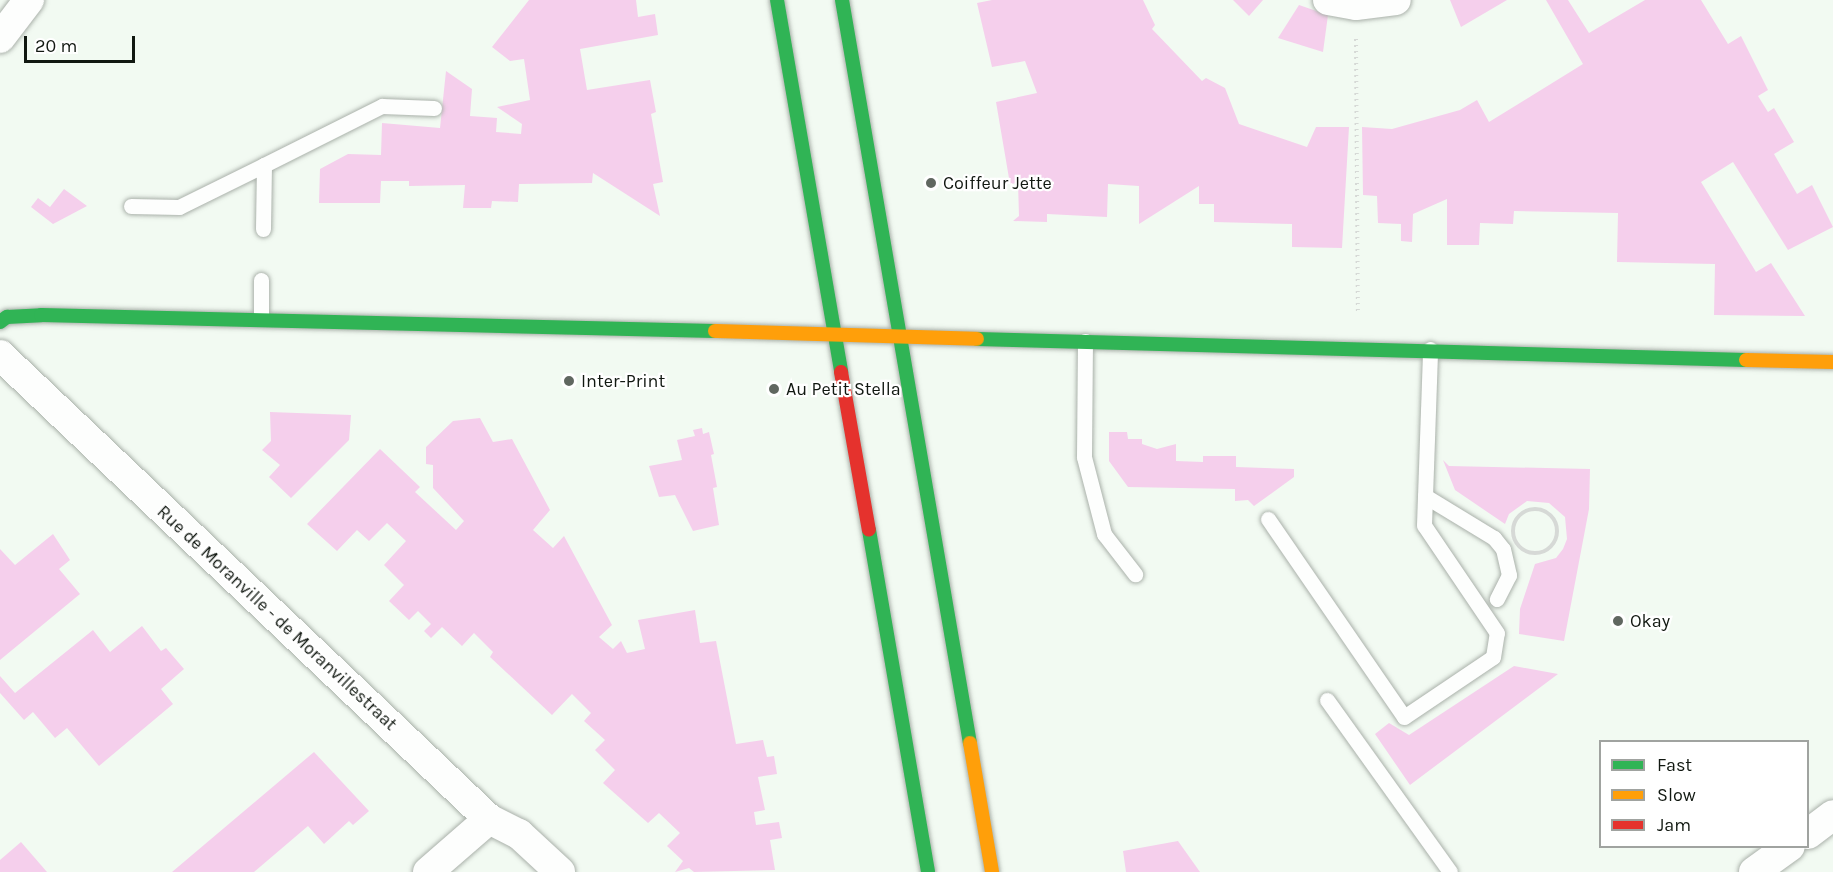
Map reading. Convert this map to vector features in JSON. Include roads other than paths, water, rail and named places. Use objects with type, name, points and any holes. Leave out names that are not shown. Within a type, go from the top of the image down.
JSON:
[{"type":"street","points":[[0,38],[29,0]]},
{"type":"street","points":[[777,0],[833,334],[928,872]]},
{"type":"street","points":[[842,0],[992,872]]},
{"type":"street","points":[[1342,2],[1396,0]]},
{"type":"street","points":[[0,322],[7,317],[41,315],[261,318],[1833,362]]},
{"type":"street","name":"Rue de Moranville - de Moranvillestraat","points":[[0,355],[489,819],[519,834],[560,872]]},
{"type":"street","points":[[1809,833],[1833,815]]},
{"type":"street","points":[[428,872],[489,819]]},
{"type":"street","points":[[1754,872],[1787,848]]},
{"type":"lane","points":[[131,206],[178,207],[382,105],[434,108]]},
{"type":"lane","points":[[263,230],[264,165]]},
{"type":"lane","points":[[261,279],[261,318]]},
{"type":"lane","points":[[1085,341],[1084,457],[1104,534],[1135,574]]},
{"type":"lane","points":[[1268,519],[1404,717],[1492,657],[1497,633],[1424,525],[1431,349]]},
{"type":"lane","points":[[1425,496],[1494,538],[1503,549],[1509,575],[1497,599]]},
{"type":"lane","points":[[1327,700],[1450,872]]},
{"type":"place","name":"Coiffeur Jette","points":[[931,183]]},
{"type":"place","name":"Inter-Print","points":[[569,381]]},
{"type":"place","name":"Au Petit Stella","points":[[774,389]]},
{"type":"place","name":"Okay","points":[[1618,621]]}]
